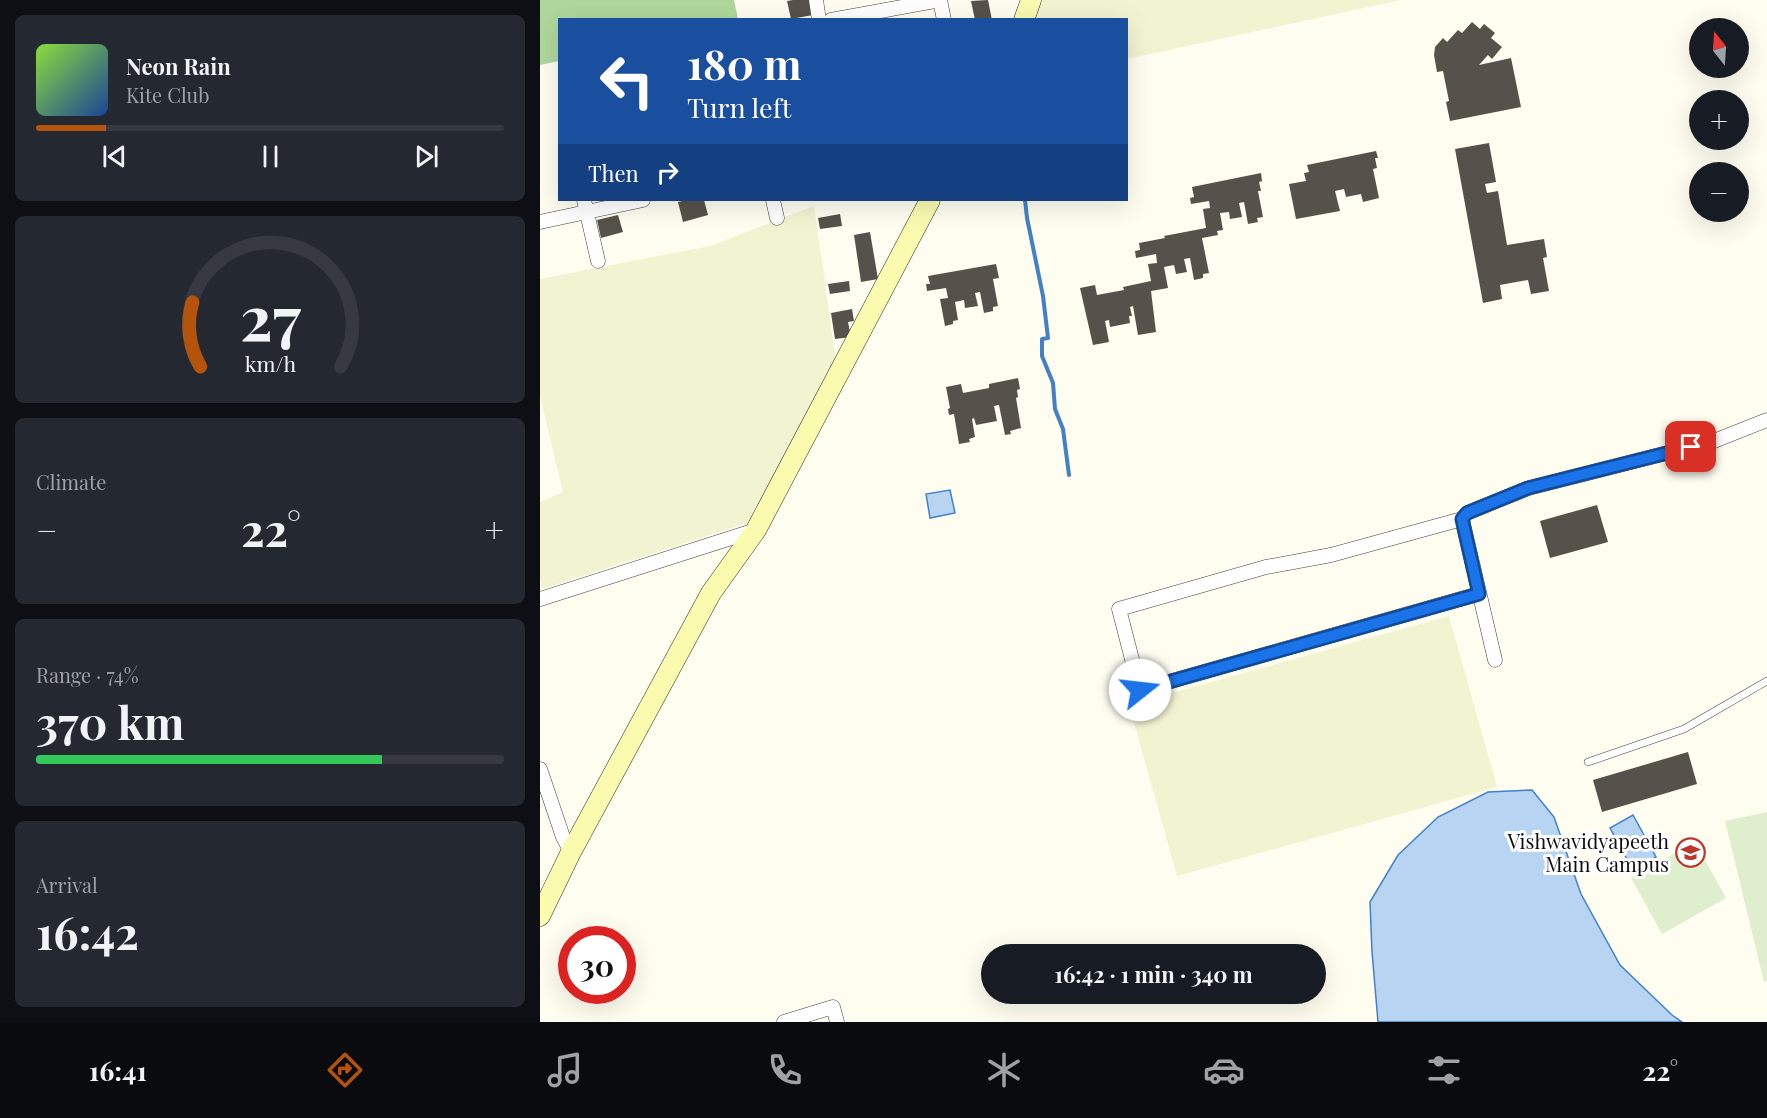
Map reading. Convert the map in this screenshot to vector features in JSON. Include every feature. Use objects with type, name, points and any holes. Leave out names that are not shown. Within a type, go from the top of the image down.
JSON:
[{"type":"main road","points":[[1025,18],[1030,0]]},
{"type":"main road","points":[[540,916],[571,852],[711,592],[756,530],[929,201]]},
{"type":"street","points":[[816,0],[819,18]]},
{"type":"street","points":[[840,18],[940,0],[944,18]]},
{"type":"street","points":[[540,222],[586,206],[634,201]]},
{"type":"street","points":[[773,201],[777,218]]},
{"type":"street","points":[[586,206],[598,261]]},
{"type":"street","points":[[1479,594],[1140,690],[1119,609],[1266,567],[1331,555],[1462,519],[1467,513],[1528,488],[1714,441],[1767,420]]},
{"type":"street","points":[[1462,519],[1495,660]]},
{"type":"street","points":[[540,599],[756,530]]},
{"type":"street","points":[[540,769],[563,837],[571,852]]},
{"type":"street","points":[[784,1022],[833,1007],[837,1022]]},
{"type":"lane","points":[[1588,762],[1684,729],[1767,681]]},
{"type":"green space","points":[[540,0],[734,0],[738,18],[558,18],[558,61],[540,65]]},
{"type":"green space","points":[[1040,0],[1401,0],[1128,59],[1128,18],[1033,18]]},
{"type":"green space","points":[[814,206],[836,362],[747,523],[542,589],[540,502],[563,492],[540,396],[540,279],[710,246]]},
{"type":"green space","points":[[1449,616],[1497,787],[1177,876],[1129,705]]},
{"type":"green space","points":[[1767,812],[1767,981],[1764,982],[1725,821]]},
{"type":"green space","points":[[1695,842],[1726,898],[1662,934],[1631,878]]},
{"type":"water","points":[[950,490],[955,513],[930,518],[926,494]]},
{"type":"water","points":[[1532,790],[1554,817],[1581,894],[1620,965],[1682,1022],[1378,1022],[1370,902],[1398,855],[1438,817],[1488,792]]},
{"type":"water","points":[[1633,815],[1656,857],[1633,870],[1610,828]]},
{"type":"building","points":[[811,0],[813,15],[791,18],[787,1]]},
{"type":"building","points":[[988,0],[992,18],[975,18],[971,1]]},
{"type":"building","points":[[1472,22],[1480,29],[1484,24],[1495,33],[1491,38],[1502,47],[1492,59],[1488,55],[1479,65],[1511,58],[1521,107],[1450,121],[1443,71],[1437,72],[1435,47],[1443,38],[1447,42],[1458,30],[1462,33]]},
{"type":"building","points":[[1489,143],[1496,182],[1485,184],[1487,193],[1498,191],[1507,245],[1544,239],[1547,257],[1543,258],[1549,291],[1531,294],[1528,280],[1500,285],[1502,299],[1483,303],[1455,149]]},
{"type":"building","points":[[1376,151],[1377,168],[1373,169],[1379,198],[1363,202],[1361,194],[1346,197],[1344,189],[1335,191],[1340,211],[1296,219],[1289,184],[1306,181],[1304,173],[1309,172],[1307,165]]},
{"type":"building","points":[[1261,173],[1262,181],[1259,182],[1261,191],[1258,191],[1263,217],[1257,218],[1258,222],[1248,224],[1244,202],[1239,203],[1242,217],[1230,219],[1229,212],[1220,213],[1223,230],[1217,231],[1218,235],[1202,238],[1209,273],[1203,274],[1203,278],[1194,280],[1190,258],[1184,259],[1187,272],[1176,274],[1174,265],[1164,267],[1168,288],[1151,291],[1156,332],[1138,335],[1133,306],[1130,307],[1132,316],[1129,316],[1130,323],[1110,327],[1109,320],[1105,321],[1109,342],[1093,345],[1080,288],[1095,285],[1097,295],[1124,290],[1123,287],[1151,281],[1148,264],[1157,263],[1156,254],[1136,258],[1135,251],[1140,250],[1139,243],[1206,228],[1203,209],[1210,208],[1209,201],[1191,204],[1190,198],[1194,197],[1192,187]]},
{"type":"building","points":[[704,201],[708,215],[683,222],[678,202]]},
{"type":"building","points":[[840,214],[842,226],[820,229],[818,218]]},
{"type":"building","points":[[618,215],[623,232],[601,238],[597,220]]},
{"type":"building","points":[[870,232],[878,279],[861,282],[854,235]]},
{"type":"building","points":[[996,264],[999,278],[993,279],[998,306],[993,307],[993,311],[984,313],[980,292],[975,293],[978,306],[965,308],[964,300],[955,302],[958,320],[945,326],[940,299],[948,298],[946,288],[927,291],[926,284],[930,284],[928,276]]},
{"type":"building","points":[[849,281],[850,291],[830,294],[828,284]]},
{"type":"building","points":[[852,309],[854,321],[848,322],[851,337],[835,339],[831,313]]},
{"type":"building","points":[[1018,378],[1020,389],[1017,390],[1018,397],[1016,398],[1021,428],[1005,435],[999,405],[994,406],[997,421],[976,425],[974,418],[972,419],[975,437],[969,439],[970,442],[959,444],[954,414],[949,415],[946,387],[961,384],[963,393],[989,388],[989,384]]},
{"type":"building","points":[[1597,505],[1608,542],[1550,558],[1540,521]]},
{"type":"building","points":[[1688,752],[1697,784],[1602,812],[1593,780]]},
{"type":"waterway","points":[[1025,201],[1043,296],[1048,338],[1042,339],[1042,356],[1053,383],[1055,409],[1063,429],[1069,475]]},
{"type":"place","name":"Vishwavidyapeeth Main Campus","points":[[1690,852]]},
{"type":"route","points":[[1140,690],[1479,594],[1462,519],[1467,513],[1528,488],[1691,447]]}]
